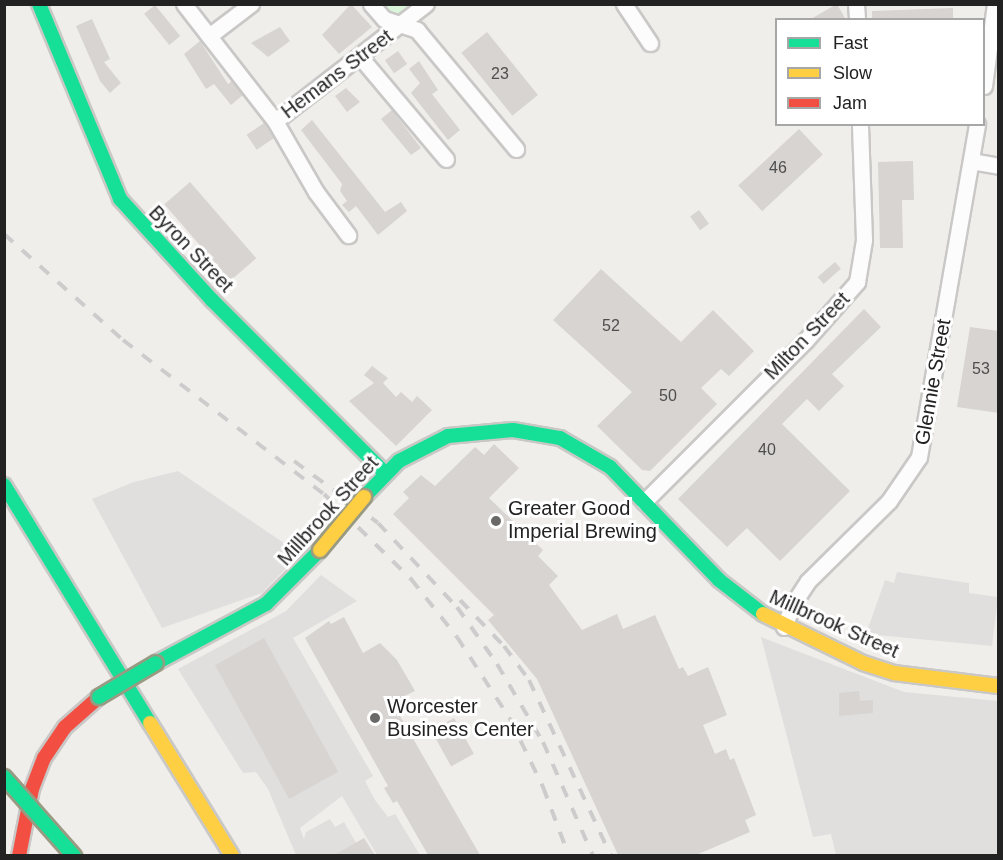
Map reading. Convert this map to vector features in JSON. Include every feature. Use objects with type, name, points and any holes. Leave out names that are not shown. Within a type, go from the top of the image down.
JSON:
[{"type":"main road","name":"Byron Street","points":[[39,4],[120,200],[196,284],[385,473]]},
{"type":"main road","name":"Millbrook Street","points":[[19,855],[32,789],[44,758],[65,727],[99,697],[266,603],[320,550],[385,473],[411,453],[448,436],[478,430],[527,431],[560,438],[588,451],[610,467],[740,599],[784,627],[894,673],[999,686]]},
{"type":"main road","points":[[4,485],[232,855]]},
{"type":"main road","points":[[4,777],[74,855]]},
{"type":"street","points":[[184,4],[275,121],[316,192],[348,235]]},
{"type":"street","points":[[209,36],[251,4]]},
{"type":"street","points":[[371,4],[384,19],[417,30],[516,149]]},
{"type":"street","name":"Hemans Street","points":[[275,121],[361,58],[426,4]]},
{"type":"street","points":[[624,4],[650,43]]},
{"type":"street","points":[[985,78],[994,4]]},
{"type":"street","points":[[361,58],[446,159]]},
{"type":"street","name":"Milton Street","points":[[644,502],[805,341],[857,282],[864,240],[860,126]]},
{"type":"street","name":"Glennie Street","points":[[784,627],[803,588],[889,501],[919,457],[977,126]]},
{"type":"street","points":[[971,161],[999,166]]},
{"type":"green space","points":[[380,5],[410,5],[392,19]]},
{"type":"shaded area","points":[[178,471],[300,554],[262,593],[162,628],[92,499],[134,482]]},
{"type":"shaded area","points":[[897,572],[969,583],[969,593],[998,597],[992,646],[866,634],[885,580],[894,583]]},
{"type":"shaded area","points":[[321,575],[357,601],[293,638],[373,776],[365,781],[375,800],[388,817],[395,814],[420,855],[377,855],[342,796],[300,828],[304,839],[306,832],[330,819],[335,827],[344,822],[363,855],[296,855],[268,789],[256,772],[243,773],[178,669],[286,611]]},
{"type":"shaded area","points":[[761,637],[904,692],[998,701],[998,855],[836,855],[831,834],[813,837]]},
{"type":"building","points":[[351,4],[372,27],[339,54],[322,35]]},
{"type":"building","points":[[837,4],[845,18],[812,18]]},
{"type":"building","points":[[155,5],[180,36],[169,45],[144,14]]},
{"type":"building","points":[[953,8],[953,18],[872,18],[872,11]]},
{"type":"building","points":[[92,19],[110,59],[104,62],[121,83],[110,93],[100,81],[76,26]]},
{"type":"building","points":[[280,27],[290,41],[268,57],[251,43]]},
{"type":"building","points":[[487,32],[538,95],[512,116],[461,53]]},
{"type":"building","points":[[200,41],[228,84],[232,81],[243,95],[231,105],[214,84],[206,89],[184,54]]},
{"type":"building","points":[[398,51],[407,64],[394,73],[385,60]]},
{"type":"building","points":[[419,61],[438,90],[432,94],[460,130],[448,140],[411,93],[420,83],[409,69]]},
{"type":"building","points":[[346,88],[360,102],[347,112],[335,96]]},
{"type":"building","points":[[392,110],[421,148],[411,155],[381,119]]},
{"type":"building","points":[[312,120],[385,212],[401,202],[407,211],[378,235],[356,206],[349,212],[342,205],[347,201],[340,191],[342,184],[301,130]]},
{"type":"building","points":[[264,123],[274,138],[257,150],[247,135]]},
{"type":"building","points":[[799,129],[823,155],[762,211],[738,186]]},
{"type":"building","points":[[913,161],[914,200],[902,200],[903,248],[880,248],[878,162]]},
{"type":"building","points":[[190,182],[256,258],[231,281],[164,204]]},
{"type":"building","points":[[699,210],[709,224],[700,230],[690,216]]},
{"type":"building","points":[[835,262],[841,269],[824,284],[818,277]]},
{"type":"building","points":[[601,269],[681,342],[713,310],[754,351],[729,376],[721,369],[701,388],[717,404],[650,471],[642,470],[597,426],[632,392],[553,320]]},
{"type":"building","points":[[864,309],[881,327],[832,374],[844,386],[819,411],[807,399],[782,424],[850,491],[780,561],[747,528],[727,547],[678,499]]},
{"type":"building","points":[[970,327],[999,331],[999,413],[957,407]]},
{"type":"building","points":[[372,366],[388,378],[383,383],[396,397],[401,392],[412,402],[417,396],[432,410],[396,446],[349,401],[374,383],[364,375]]},
{"type":"building","points":[[494,444],[519,468],[489,498],[543,550],[538,556],[558,576],[549,585],[582,630],[617,614],[623,629],[655,615],[679,669],[683,667],[688,676],[708,667],[727,715],[703,725],[715,754],[726,749],[730,760],[734,758],[756,815],[745,820],[750,832],[696,855],[618,855],[537,679],[488,620],[494,615],[393,514],[409,498],[403,492],[421,475],[435,486],[475,447],[484,455]]},
{"type":"building","name":"Worcester Business Center","points":[[344,617],[363,653],[380,643],[397,660],[415,691],[392,702],[480,855],[428,855],[397,801],[393,803],[384,788],[388,786],[305,638],[329,621],[331,624]]},
{"type":"building","points":[[264,638],[338,772],[289,799],[215,665]]},
{"type":"building","points":[[859,691],[860,701],[873,700],[873,713],[839,716],[839,693]]},
{"type":"building","points":[[454,718],[474,754],[451,766],[431,731]]},
{"type":"building","points":[[364,838],[375,855],[334,855]]},
{"type":"railway","points":[[4,234],[123,340],[324,494],[411,579],[457,637],[510,719],[543,787],[569,856]]},
{"type":"railway","points":[[294,461],[378,523],[457,607],[497,664],[543,742],[593,856]]},
{"type":"railway","points":[[460,600],[504,646],[529,680],[611,856]]},
{"type":"traffic: fast","points":[[39,4],[120,199],[212,300],[385,473]]},
{"type":"traffic: fast","points":[[364,497],[399,461],[448,436],[513,430],[560,438],[610,467],[719,580],[763,614]]},
{"type":"traffic: fast","points":[[4,485],[150,723]]},
{"type":"traffic: fast","points":[[156,663],[266,604],[320,550]]},
{"type":"traffic: fast","points":[[99,697],[156,663]]},
{"type":"traffic: fast","points":[[4,777],[74,856]]},
{"type":"traffic: slow","points":[[320,550],[364,497]]},
{"type":"traffic: slow","points":[[763,614],[863,663],[894,673],[998,686]]},
{"type":"traffic: slow","points":[[150,723],[232,856]]},
{"type":"traffic: jam","points":[[19,856],[32,789],[44,758],[65,727],[99,697]]},
{"type":"place","name":"Greater Good Imperial Brewing","points":[[496,521]]},
{"type":"place","name":"Worcester Business Center","points":[[375,718]]}]
